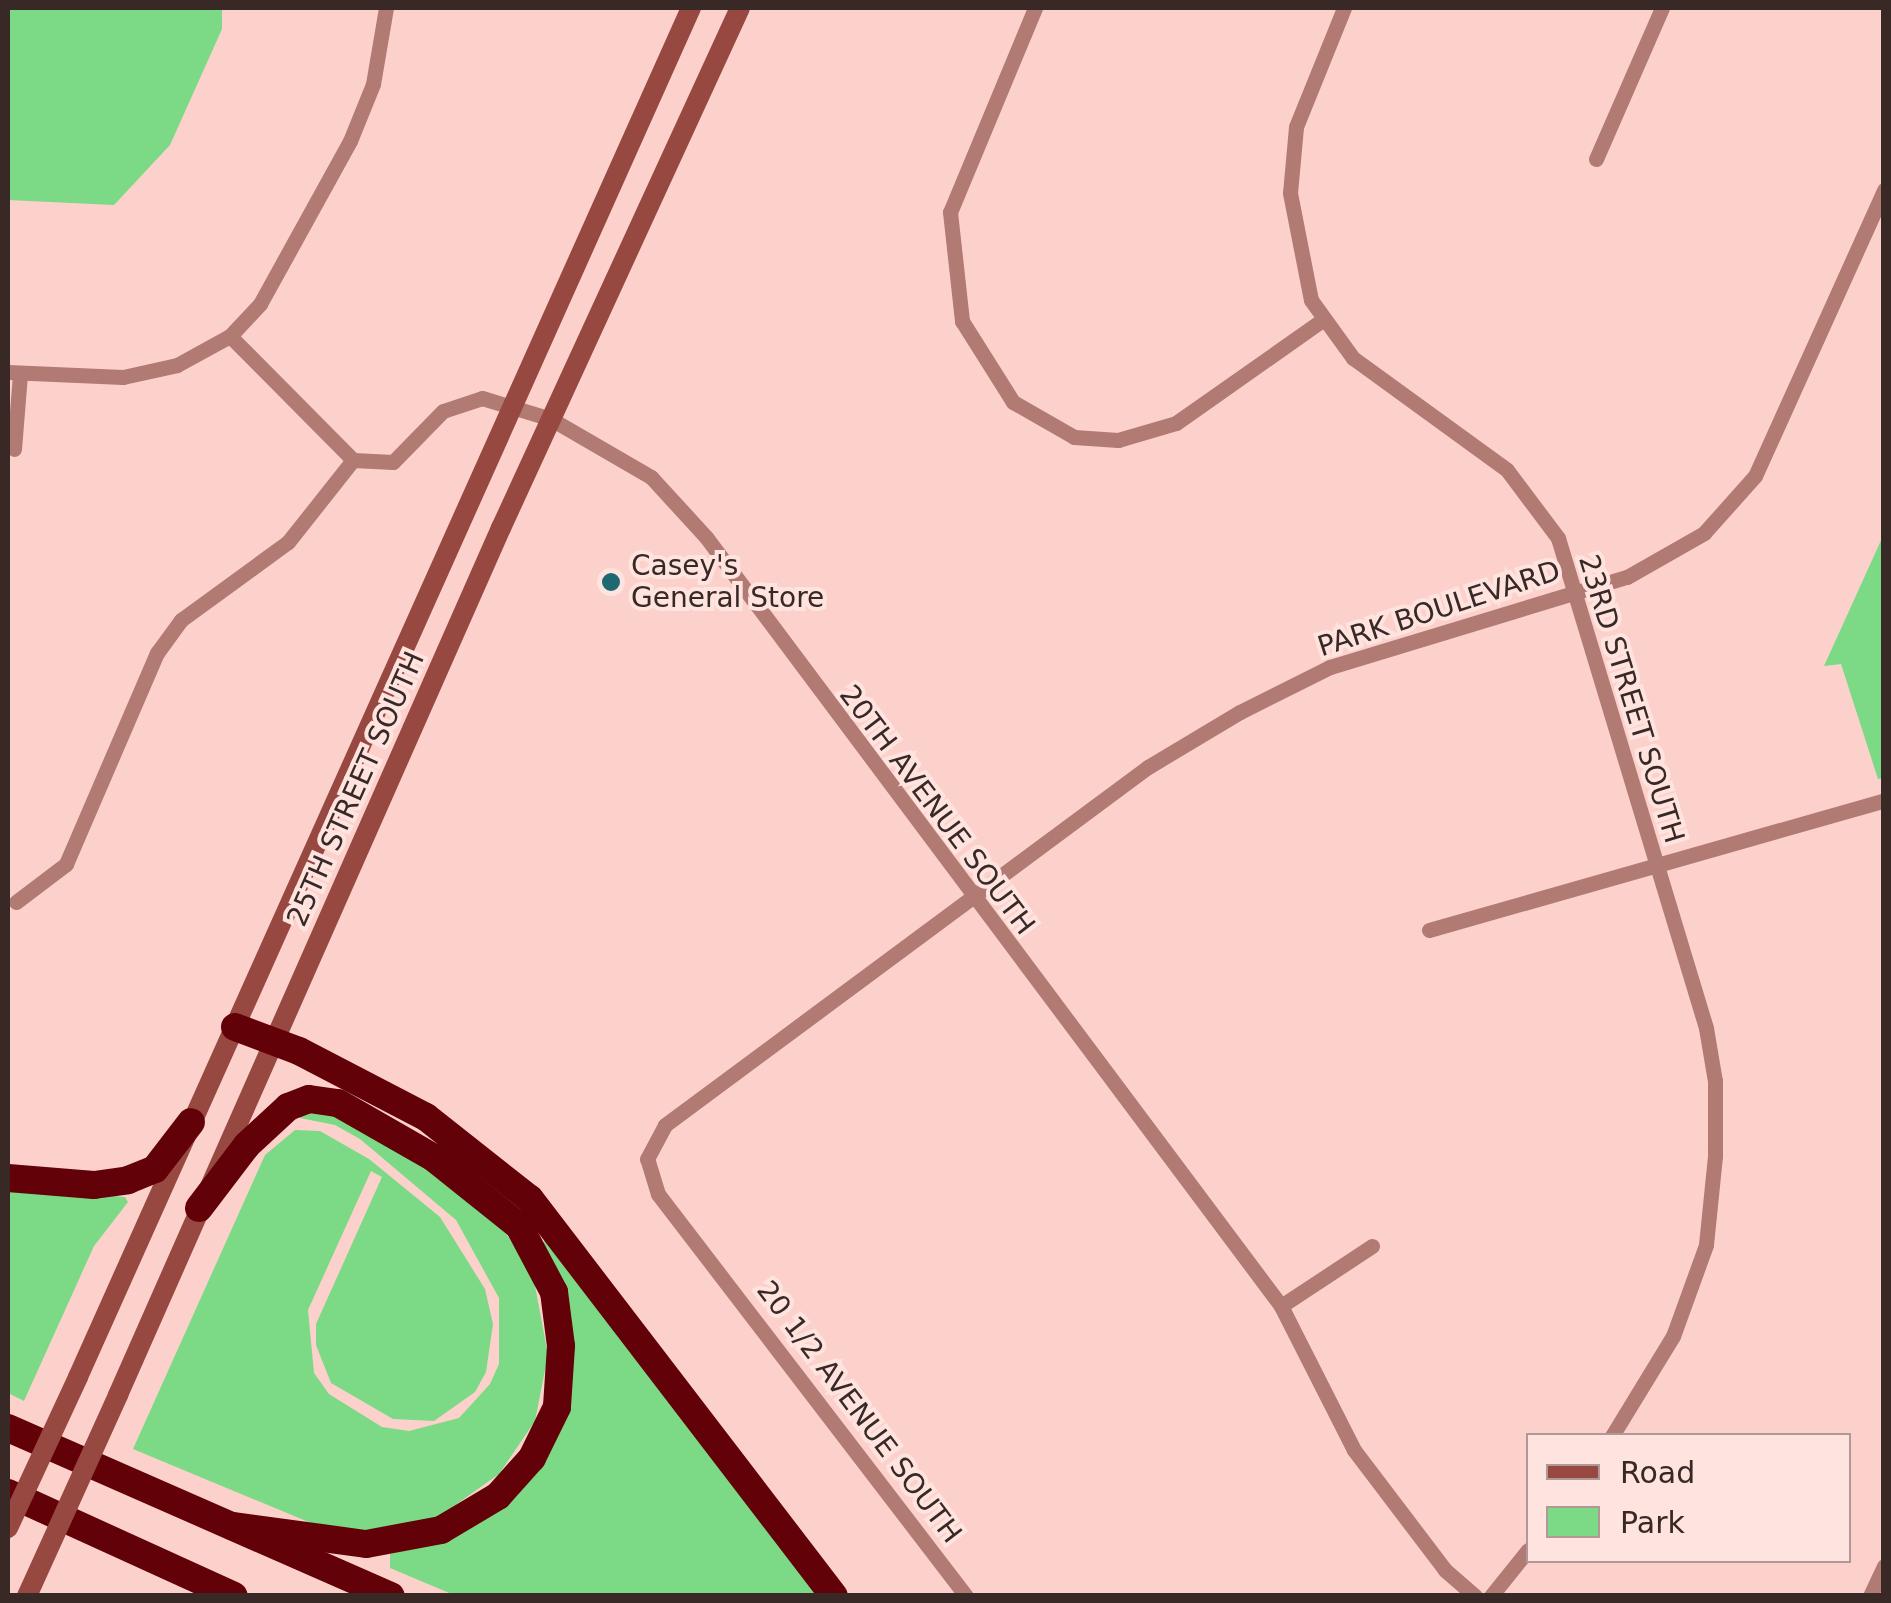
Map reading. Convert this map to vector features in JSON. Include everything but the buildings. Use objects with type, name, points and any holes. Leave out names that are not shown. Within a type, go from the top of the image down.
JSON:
[{"type":"highway","points":[[235,1028],[275,1040],[426,1117],[530,1199],[834,1596]]},
{"type":"highway","points":[[199,1208],[247,1145],[288,1107],[309,1099],[338,1103],[434,1158],[519,1226],[554,1292],[561,1346],[557,1408],[532,1458],[498,1496],[441,1530],[366,1544],[232,1526]]},
{"type":"highway","points":[[8,1178],[94,1185],[128,1180],[155,1169],[191,1122]]},
{"type":"highway","points":[[8,1428],[390,1596]]},
{"type":"highway","points":[[8,1492],[234,1596]]},
{"type":"main road","name":"25TH STREET SOUTH","points":[[8,1528],[690,8]]},
{"type":"main road","name":"25TH STREET SOUTH","points":[[27,1596],[552,419],[740,8]]},
{"type":"street","points":[[14,449],[14,373],[123,377],[177,365],[230,336],[260,304],[350,141],[373,84],[386,8]]},
{"type":"street","points":[[1036,8],[950,212],[962,321],[1013,402],[1074,437],[1118,440],[1176,424],[1321,321]]},
{"type":"street","name":"23RD STREET SOUTH","points":[[1344,8],[1302,99],[1290,193],[1299,256],[1321,321],[1353,358],[1518,482],[1558,538],[1706,1028],[1715,1081],[1715,1156],[1706,1246],[1674,1336],[1614,1433]]},
{"type":"street","points":[[1596,159],[1662,8]]},
{"type":"street","name":"PARK BOULEVARD","points":[[710,1259],[650,1177],[648,1159],[665,1125],[971,895],[1148,767],[1240,712],[1330,667],[1627,577],[1666,557],[1741,497],[1884,190]]},
{"type":"street","points":[[16,902],[66,864],[157,653],[180,620],[288,542],[353,460],[230,336]]},
{"type":"street","name":"20TH AVENUE SOUTH","points":[[353,460],[392,462],[463,399],[510,403],[552,419],[651,477],[706,537],[1281,1306],[1354,1450],[1434,1557],[1475,1596]]},
{"type":"street","points":[[1430,930],[1884,800]]},
{"type":"street","points":[[1281,1306],[1372,1246]]},
{"type":"street","name":"20 1/2 AVENUE SOUTH","points":[[710,1259],[966,1596]]},
{"type":"street","points":[[1492,1596],[1526,1553]]},
{"type":"street","points":[[1870,1596],[1884,1566]]},
{"type":"green space","points":[[8,8],[222,8],[222,29],[170,145],[114,205],[8,200]]},
{"type":"green space","points":[[1883,536],[1884,778],[1878,779],[1841,664],[1824,666]]},
{"type":"green space","points":[[300,1111],[331,1111],[402,1146],[500,1224],[533,1275],[548,1355],[535,1421],[499,1474],[437,1518],[390,1531],[323,1528],[133,1449],[265,1155],[295,1130],[320,1131],[369,1159],[440,1217],[485,1289],[493,1324],[486,1372],[475,1392],[434,1421],[393,1419],[331,1383],[316,1345],[316,1324],[382,1177],[371,1171],[308,1310],[314,1373],[329,1394],[382,1427],[409,1431],[459,1418],[490,1384],[499,1364],[499,1298],[456,1220],[360,1139],[335,1125],[300,1118]]},
{"type":"green space","points":[[8,1187],[125,1197],[128,1202],[94,1246],[24,1401],[8,1393]]},
{"type":"green space","points":[[550,1238],[822,1595],[454,1595],[390,1568],[390,1554],[444,1540],[564,1407],[542,1243]]},
{"type":"place","name":"Casey's General Store","points":[[611,582]]}]
